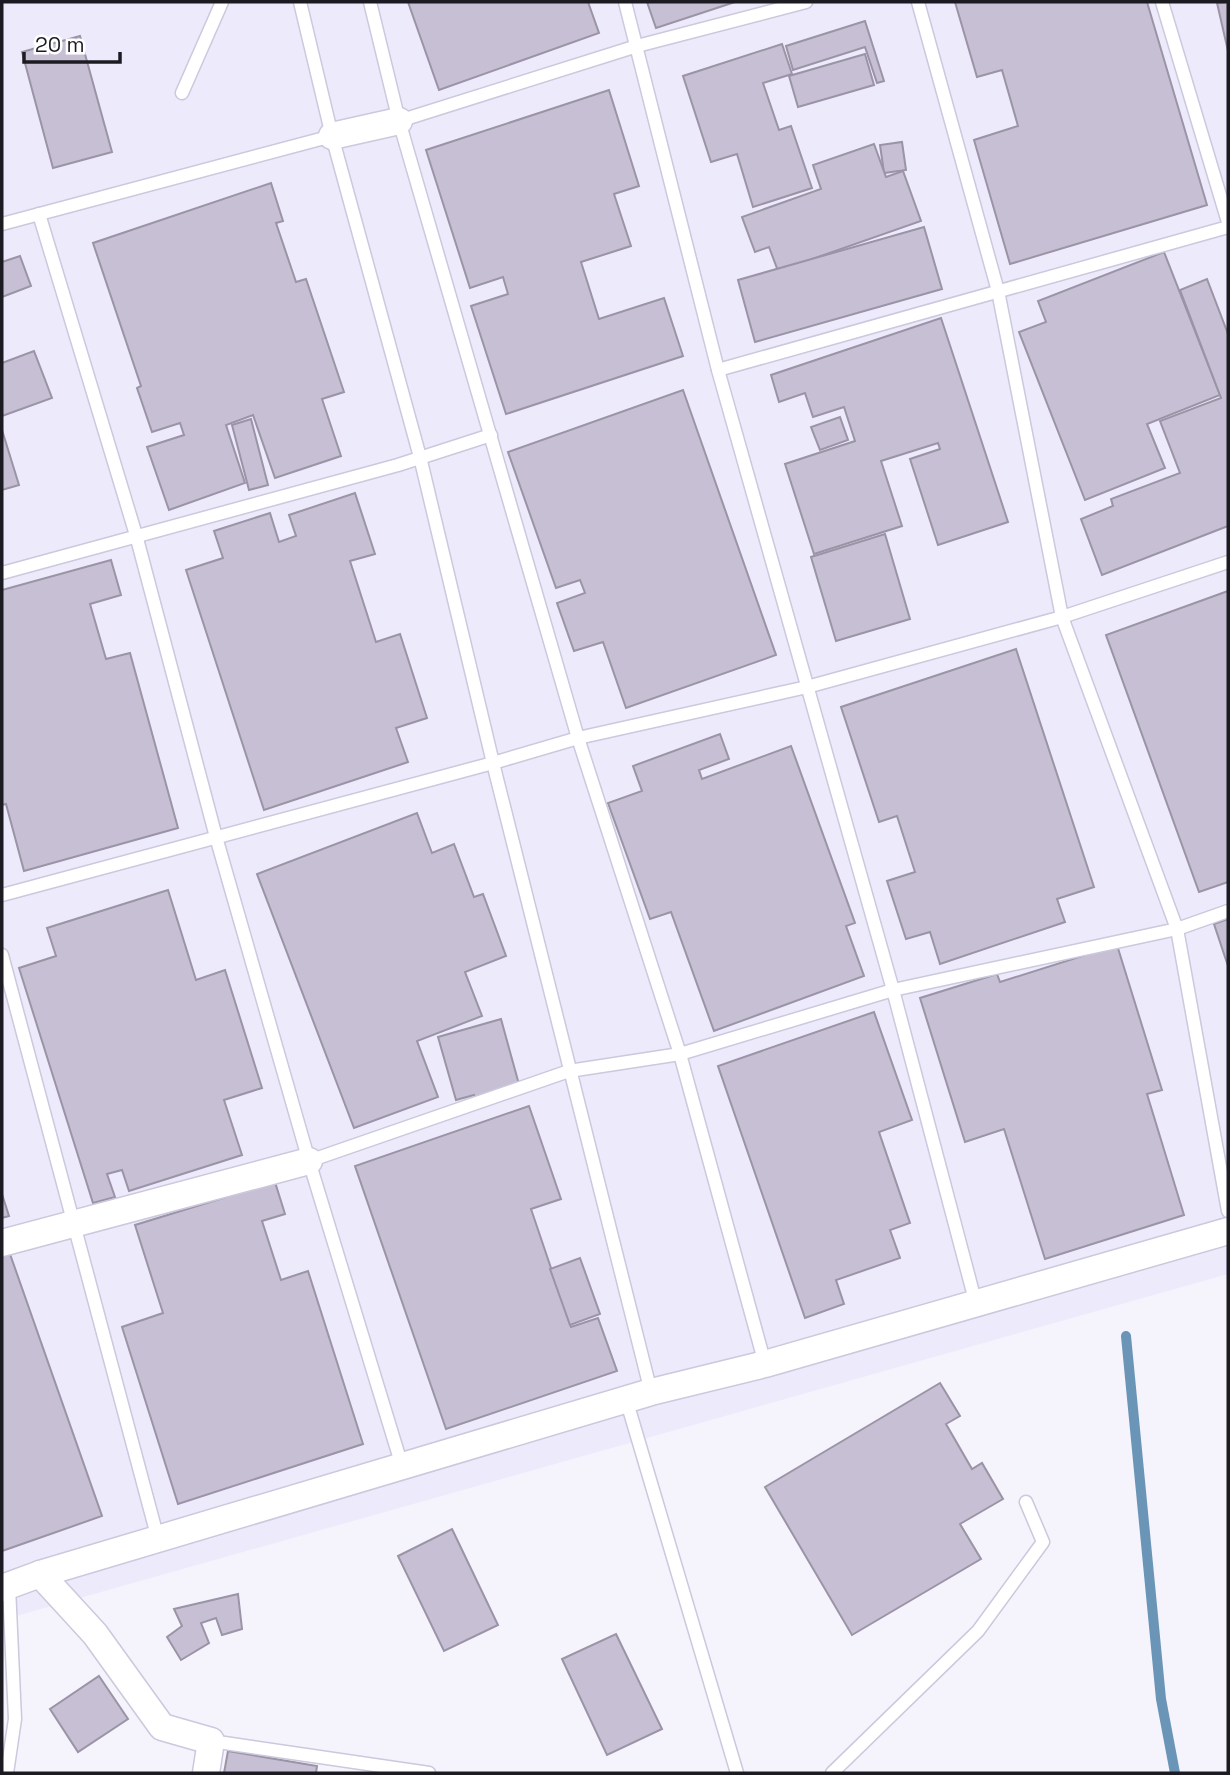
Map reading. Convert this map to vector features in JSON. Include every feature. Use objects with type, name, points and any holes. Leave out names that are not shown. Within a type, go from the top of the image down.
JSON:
[{"type":"street","points":[[332,136],[400,121]]},
{"type":"street","points":[[2,1242],[309,1161]]},
{"type":"street","points":[[5,1587],[40,1574],[638,1395],[765,1364],[1228,1231]]},
{"type":"street","points":[[40,1574],[95,1634],[162,1727],[211,1741],[206,1773]]},
{"type":"lane","points":[[182,93],[222,2]]},
{"type":"lane","points":[[300,2],[332,136],[420,457],[569,1071],[638,1395],[737,1773]]},
{"type":"lane","points":[[370,2],[400,121],[578,738],[680,1054],[765,1364]]},
{"type":"lane","points":[[625,2],[718,370],[893,990],[976,1304]]},
{"type":"lane","points":[[400,121],[637,46],[806,2]]},
{"type":"lane","points":[[918,2],[998,290],[1062,617],[1177,929],[1228,1211]]},
{"type":"lane","points":[[718,370],[1228,225],[1162,2]]},
{"type":"lane","points":[[2,224],[332,136]]},
{"type":"lane","points":[[39,214],[136,535],[216,837],[309,1161],[402,1466]]},
{"type":"lane","points":[[2,573],[398,465],[491,435]]},
{"type":"lane","points":[[2,895],[578,738],[807,687],[1062,617],[1228,562]]},
{"type":"lane","points":[[309,1161],[569,1071],[680,1054],[893,990],[1177,929],[1228,911]]},
{"type":"lane","points":[[2,955],[158,1539]]},
{"type":"lane","points":[[832,1773],[978,1631],[1043,1542],[1026,1502]]},
{"type":"lane","points":[[5,1587],[15,1718],[7,1773]]},
{"type":"lane","points":[[211,1741],[429,1773]]},
{"type":"shaded area","points":[[2,2],[1228,2],[1228,1274],[2,1620]]},
{"type":"building","points":[[408,2],[588,2],[599,33],[439,90]]},
{"type":"building","points":[[647,2],[735,2],[656,28]]},
{"type":"building","points":[[955,2],[1147,2],[1207,205],[1010,264],[974,140],[1018,126],[1002,70],[977,77]]},
{"type":"building","points":[[1228,2],[1228,51],[1217,3]]},
{"type":"building","points":[[865,21],[884,81],[877,83],[865,47],[793,70],[786,46]]},
{"type":"building","points":[[80,36],[112,152],[53,168],[22,52]]},
{"type":"building","points":[[782,44],[792,74],[763,83],[779,130],[791,126],[812,188],[753,207],[737,154],[711,162],[683,76]]},
{"type":"building","points":[[865,54],[874,85],[798,107],[789,76]]},
{"type":"building","points":[[609,90],[639,186],[614,194],[631,246],[581,262],[599,319],[664,298],[683,356],[506,414],[471,306],[508,294],[503,277],[470,288],[426,150]]},
{"type":"building","points":[[902,142],[906,170],[884,173],[880,145]]},
{"type":"building","points":[[874,144],[886,177],[903,171],[921,221],[778,271],[769,247],[755,252],[742,217],[821,189],[813,165]]},
{"type":"building","points":[[271,183],[283,221],[276,223],[296,282],[306,279],[344,392],[322,399],[341,456],[275,478],[253,415],[226,425],[245,483],[169,510],[147,447],[184,435],[180,423],[152,432],[137,388],[141,386],[93,243]]},
{"type":"building","points":[[924,227],[942,289],[755,342],[738,280]]},
{"type":"building","points":[[1164,252],[1220,395],[1147,424],[1165,468],[1085,500],[1019,332],[1046,322],[1038,301]]},
{"type":"building","points":[[20,256],[31,286],[2,297],[2,262]]},
{"type":"building","points":[[1207,279],[1228,334],[1228,526],[1102,575],[1081,519],[1113,506],[1111,499],[1180,473],[1160,421],[1221,398],[1180,290]]},
{"type":"building","points":[[941,318],[1008,522],[938,545],[910,459],[940,449],[938,443],[881,461],[902,526],[814,554],[785,464],[855,441],[844,407],[813,417],[805,393],[779,402],[771,375]]},
{"type":"building","points":[[34,351],[52,398],[2,416],[2,363]]},
{"type":"building","points":[[683,390],[776,655],[626,708],[603,642],[574,651],[557,603],[585,593],[580,580],[556,588],[508,452]]},
{"type":"building","points":[[840,417],[848,440],[820,450],[811,427]]},
{"type":"building","points":[[251,419],[268,485],[249,490],[232,425]]},
{"type":"building","points":[[2,430],[19,485],[2,490]]},
{"type":"building","points":[[355,493],[375,554],[350,561],[376,642],[400,634],[427,718],[396,728],[408,762],[264,810],[186,570],[223,558],[214,531],[270,513],[279,542],[296,536],[289,515]]},
{"type":"building","points":[[885,534],[910,619],[836,641],[811,557]]},
{"type":"building","points":[[111,560],[121,595],[90,604],[106,659],[130,653],[178,828],[24,871],[6,804],[2,805],[2,590]]},
{"type":"building","points":[[1228,591],[1228,882],[1199,892],[1106,635]]},
{"type":"building","points":[[1016,649],[1094,887],[1057,899],[1065,922],[940,964],[930,932],[906,939],[887,881],[915,872],[897,816],[879,822],[841,707]]},
{"type":"building","points":[[720,734],[729,759],[699,770],[702,779],[791,746],[855,923],[846,926],[864,976],[714,1031],[671,912],[650,919],[608,803],[642,791],[633,766]]},
{"type":"building","points":[[417,813],[432,853],[454,844],[474,897],[483,894],[506,956],[465,972],[482,1016],[417,1041],[438,1097],[354,1128],[257,874]]},
{"type":"building","points":[[168,890],[196,980],[225,970],[262,1088],[224,1100],[242,1155],[129,1191],[122,1170],[107,1174],[115,1197],[93,1203],[19,968],[56,956],[47,928]]},
{"type":"building","points":[[1228,919],[1228,966],[1214,924]]},
{"type":"building","points":[[1117,945],[1162,1090],[1147,1094],[1184,1215],[1045,1259],[1004,1129],[965,1142],[920,998],[997,974],[1000,982]]},
{"type":"building","points":[[874,1012],[912,1120],[879,1132],[910,1223],[890,1230],[900,1258],[836,1280],[844,1304],[805,1318],[718,1066]]},
{"type":"building","points":[[501,1019],[520,1088],[476,1101],[474,1095],[456,1100],[438,1037]]},
{"type":"building","points":[[529,1106],[561,1199],[531,1209],[571,1327],[598,1318],[617,1371],[446,1429],[355,1166]]},
{"type":"building","points":[[275,1182],[285,1214],[262,1221],[281,1280],[308,1271],[363,1444],[178,1504],[122,1327],[163,1313],[135,1225]]},
{"type":"building","points":[[2,1194],[9,1216],[2,1218]]},
{"type":"building","points":[[10,1254],[102,1516],[2,1551],[2,1257]]},
{"type":"building","points":[[580,1258],[600,1314],[570,1325],[550,1269]]},
{"type":"building","points":[[940,1383],[960,1416],[946,1424],[972,1469],[982,1463],[1003,1499],[960,1524],[981,1559],[852,1635],[765,1487]]},
{"type":"building","points":[[452,1529],[498,1625],[444,1651],[398,1556]]},
{"type":"building","points":[[238,1594],[242,1629],[222,1635],[216,1618],[201,1623],[209,1643],[181,1660],[167,1637],[182,1626],[174,1609]]},
{"type":"building","points":[[616,1634],[662,1729],[607,1755],[562,1659]]},
{"type":"building","points":[[99,1676],[128,1719],[78,1752],[50,1709]]},
{"type":"building","points":[[228,1751],[317,1766],[316,1773],[224,1773]]},
{"type":"waterway","points":[[1126,1336],[1161,1699],[1175,1773]]}]
